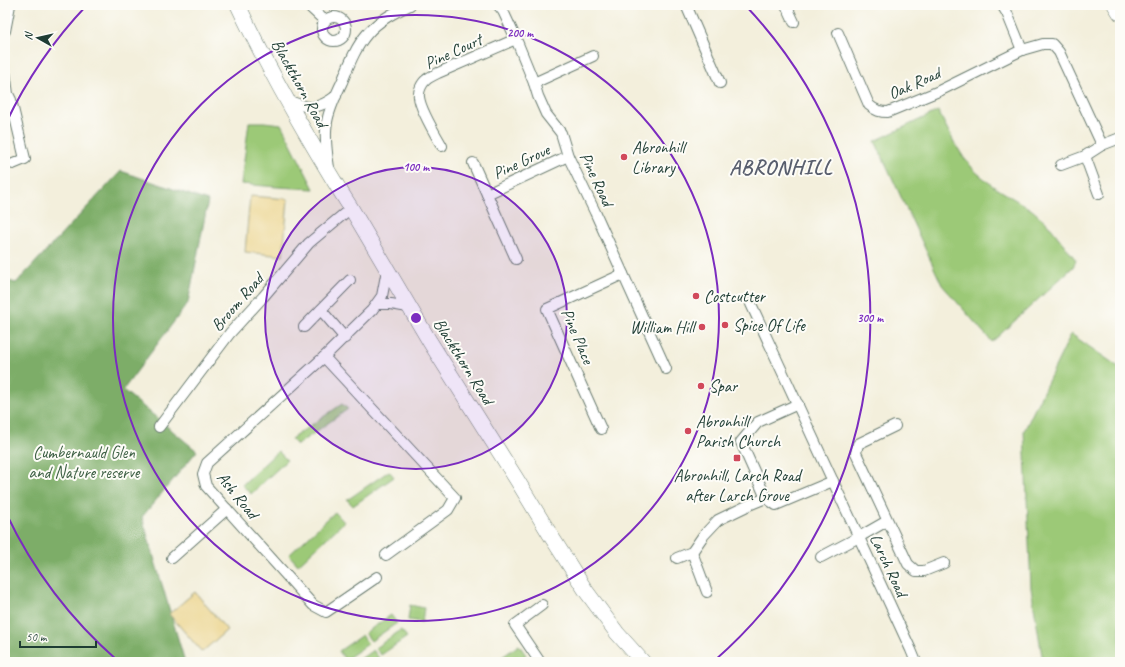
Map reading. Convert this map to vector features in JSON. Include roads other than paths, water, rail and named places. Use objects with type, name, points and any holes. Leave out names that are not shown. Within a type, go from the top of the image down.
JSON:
[{"type":"street","points":[[5,30],[10,5]]},
{"type":"street","name":"Blackthorn Road","points":[[238,5],[255,41],[287,100],[408,307],[586,591],[617,633],[642,662]]},
{"type":"street","points":[[310,5],[311,8],[325,21]]},
{"type":"street","points":[[330,174],[326,150],[327,122],[353,56],[368,33],[377,24],[391,14],[410,5]]},
{"type":"street","name":"Pine Road","points":[[498,5],[516,39],[546,114],[561,133],[568,156],[666,369]]},
{"type":"street","points":[[686,5],[720,83]]},
{"type":"street","points":[[786,5],[794,22]]},
{"type":"street","points":[[1002,5],[1013,26],[1022,50]]},
{"type":"street","points":[[1115,5],[1120,13]]},
{"type":"street","name":"Oak Road","points":[[838,33],[870,105],[875,110],[880,112],[888,112],[939,91],[1022,50],[1043,44],[1052,44],[1059,52],[1102,145]]},
{"type":"street","name":"Pine Court","points":[[442,146],[428,121],[420,102],[419,96],[422,85],[427,79],[516,39]]},
{"type":"street","points":[[534,83],[593,56]]},
{"type":"street","points":[[5,72],[8,94],[11,100],[25,159],[13,164]]},
{"type":"street","points":[[287,100],[299,105],[316,107],[336,96]]},
{"type":"street","points":[[1061,165],[1085,156],[1102,145],[1120,138]]},
{"type":"street","name":"Pine Grove","points":[[487,194],[568,156]]},
{"type":"street","points":[[1085,156],[1099,194]]},
{"type":"street","name":"Pine Grove","points":[[473,163],[516,259]]},
{"type":"street","name":"Broom Road","points":[[159,427],[230,333],[309,243],[351,208]]},
{"type":"street","name":"Ash Road","points":[[377,577],[326,612],[313,605],[206,486],[203,474],[207,464],[345,338],[372,310],[382,296],[387,270]]},
{"type":"street","name":"Pine Place","points":[[601,429],[547,309],[623,274]]},
{"type":"street","points":[[304,327],[350,280]]},
{"type":"street","points":[[377,304],[390,304],[408,307]]},
{"type":"street","name":"Larch Road","points":[[751,304],[916,662]]},
{"type":"street","points":[[321,310],[345,338]]},
{"type":"street","points":[[324,357],[455,498],[448,510],[386,555]]},
{"type":"street","points":[[798,404],[758,422],[741,442],[766,498],[776,505],[833,481]]},
{"type":"street","points":[[895,426],[858,444],[856,453],[908,564],[916,571],[924,571],[944,563]]},
{"type":"street","points":[[677,558],[692,552],[703,536],[718,520],[766,498]]},
{"type":"street","points":[[172,558],[227,509]]},
{"type":"street","points":[[821,557],[887,521]]},
{"type":"street","points":[[692,552],[707,592]]},
{"type":"street","points":[[540,662],[515,625],[542,605]]},
{"type":"place","name":"Abronhill Library","points":[[624,157]]},
{"type":"place","name":"Costcutter","points":[[696,296]]},
{"type":"place","name":"Spice Of Life","points":[[725,325]]},
{"type":"place","name":"William Hill","points":[[702,327]]},
{"type":"place","name":"Spar","points":[[701,386]]},
{"type":"place","name":"Abronhill Parish Church","points":[[688,431]]},
{"type":"place","name":"Abronhill, Larch Road after Larch Grove","points":[[737,458]]},
{"type":"district","name":"ABRONHILL","points":[[781,167]]},
{"type":"park label","name":"Cumbernauld Glen and Nature reserve","points":[[84,462]]}]
